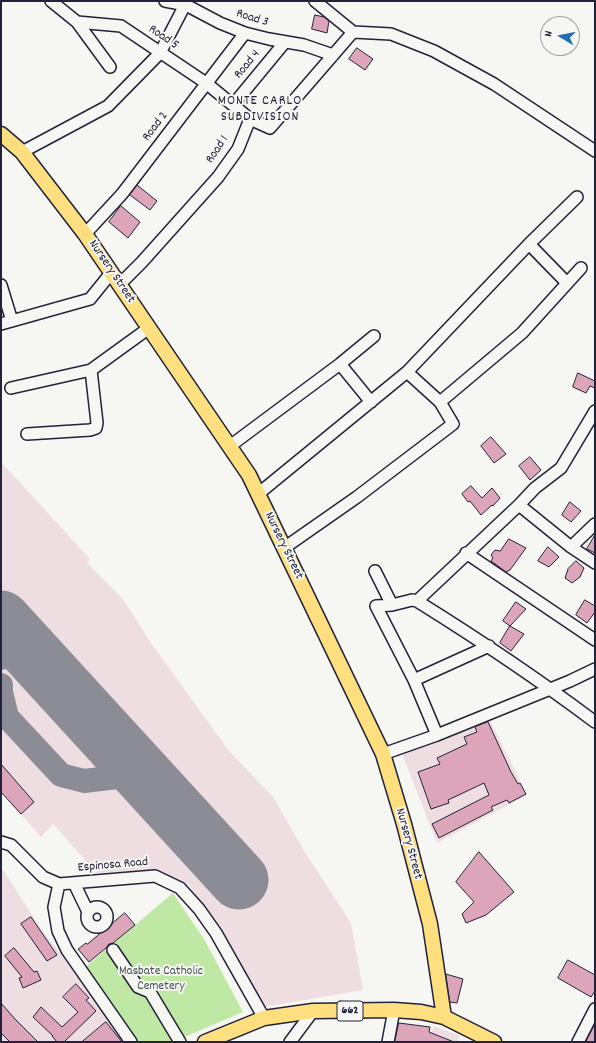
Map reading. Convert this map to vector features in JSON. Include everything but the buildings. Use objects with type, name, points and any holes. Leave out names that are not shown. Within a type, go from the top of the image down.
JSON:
[{"type":"main road","name":"Nursery Street","points":[[2,136],[22,152],[84,234],[249,475],[383,754],[404,824],[430,924],[444,1016]]},
{"type":"main road","name":"662","points":[[205,1042],[264,1018],[313,1012],[394,1010],[421,1012],[444,1016],[494,1042]]},
{"type":"street","points":[[51,1],[77,22],[110,66]]},
{"type":"street","name":"Road 3","points":[[165,1],[187,3],[220,23],[245,33],[304,45],[333,55]]},
{"type":"street","points":[[315,1],[353,32],[391,34],[434,51],[494,84],[595,151]]},
{"type":"street","points":[[22,152],[108,106],[160,53],[187,3]]},
{"type":"street","name":"Road 5","points":[[77,22],[121,26],[206,83],[250,119]]},
{"type":"street","points":[[250,119],[270,128],[353,32]]},
{"type":"street","name":"Road 2","points":[[84,234],[122,194],[245,33]]},
{"type":"street","name":"Road 4","points":[[233,105],[285,42]]},
{"type":"street","name":"Road 1","points":[[120,285],[218,177],[238,149],[250,119]]},
{"type":"street","points":[[258,494],[407,372],[529,244],[577,197]]},
{"type":"street","points":[[529,244],[567,284]]},
{"type":"street","points":[[440,402],[522,333],[581,268]]},
{"type":"street","points":[[1,324],[90,299],[111,273]]},
{"type":"street","points":[[1,285],[12,321]]},
{"type":"street","points":[[11,388],[91,370],[149,328]]},
{"type":"street","points":[[230,446],[340,364],[374,336]]},
{"type":"street","points":[[340,364],[370,402]]},
{"type":"street","points":[[27,434],[90,430],[96,428],[97,423],[91,370]]},
{"type":"street","points":[[284,548],[357,497],[453,424],[440,402],[407,372]]},
{"type":"street","points":[[417,601],[466,553],[519,505],[535,488],[561,468],[595,411]]},
{"type":"street","points":[[519,505],[572,547],[595,563]]},
{"type":"street","points":[[572,547],[595,524]]},
{"type":"street","points":[[466,553],[595,640]]},
{"type":"street","points":[[375,571],[392,605]]},
{"type":"street","points":[[437,735],[414,680],[376,606],[392,605],[412,600],[417,601],[489,646],[550,688],[595,722]]},
{"type":"street","points":[[414,680],[489,646]]},
{"type":"street","points":[[383,754],[437,735],[595,669]]},
{"type":"street","points":[[1,842],[11,845],[43,877],[59,884],[54,907],[58,931],[67,950],[131,1042]]},
{"type":"street","name":"Espinosa Road","points":[[59,884],[155,876],[180,888],[199,908],[216,933],[264,1018]]},
{"type":"street","points":[[74,883],[88,912]]},
{"type":"street","points":[[113,950],[138,988],[150,992],[180,1042]]},
{"type":"street","points":[[578,1042],[595,1009]]},
{"type":"street","points":[[388,1042],[394,1010]]},
{"type":"street","points":[[290,1042],[313,1012]]},
{"type":"shaded area","points":[[1,462],[90,559],[87,563],[122,598],[151,643],[229,751],[273,797],[306,854],[351,923],[363,990],[264,1007],[239,960],[189,885],[153,871],[97,873],[53,824],[41,837],[1,792]]},
{"type":"shaded area","points":[[488,716],[527,795],[437,843],[401,751]]},
{"type":"shaded area","points":[[1,867],[44,933],[105,1009],[128,1042],[1,1042]]},
{"type":"shaded area","points":[[434,1026],[460,1036],[457,1042],[427,1042]]},
{"type":"green space","name":"Masbate Catholic Cemetery","points":[[173,893],[204,939],[243,1012],[173,1042],[137,1042],[83,969]]},
{"type":"taxiway","points":[[1,656],[8,635],[7,627]]},
{"type":"taxiway","points":[[1,658],[11,650],[28,649]]},
{"type":"taxiway","points":[[1,685],[1,692],[7,717],[61,775],[84,781],[117,777],[124,765],[125,756]]},
{"type":"taxiway","points":[[117,777],[147,780]]},
{"type":"runway","points":[[1,620],[239,880]]},
{"type":"district","name":"MONTE CARLO SUBDIVISION","points":[[260,110]]}]
